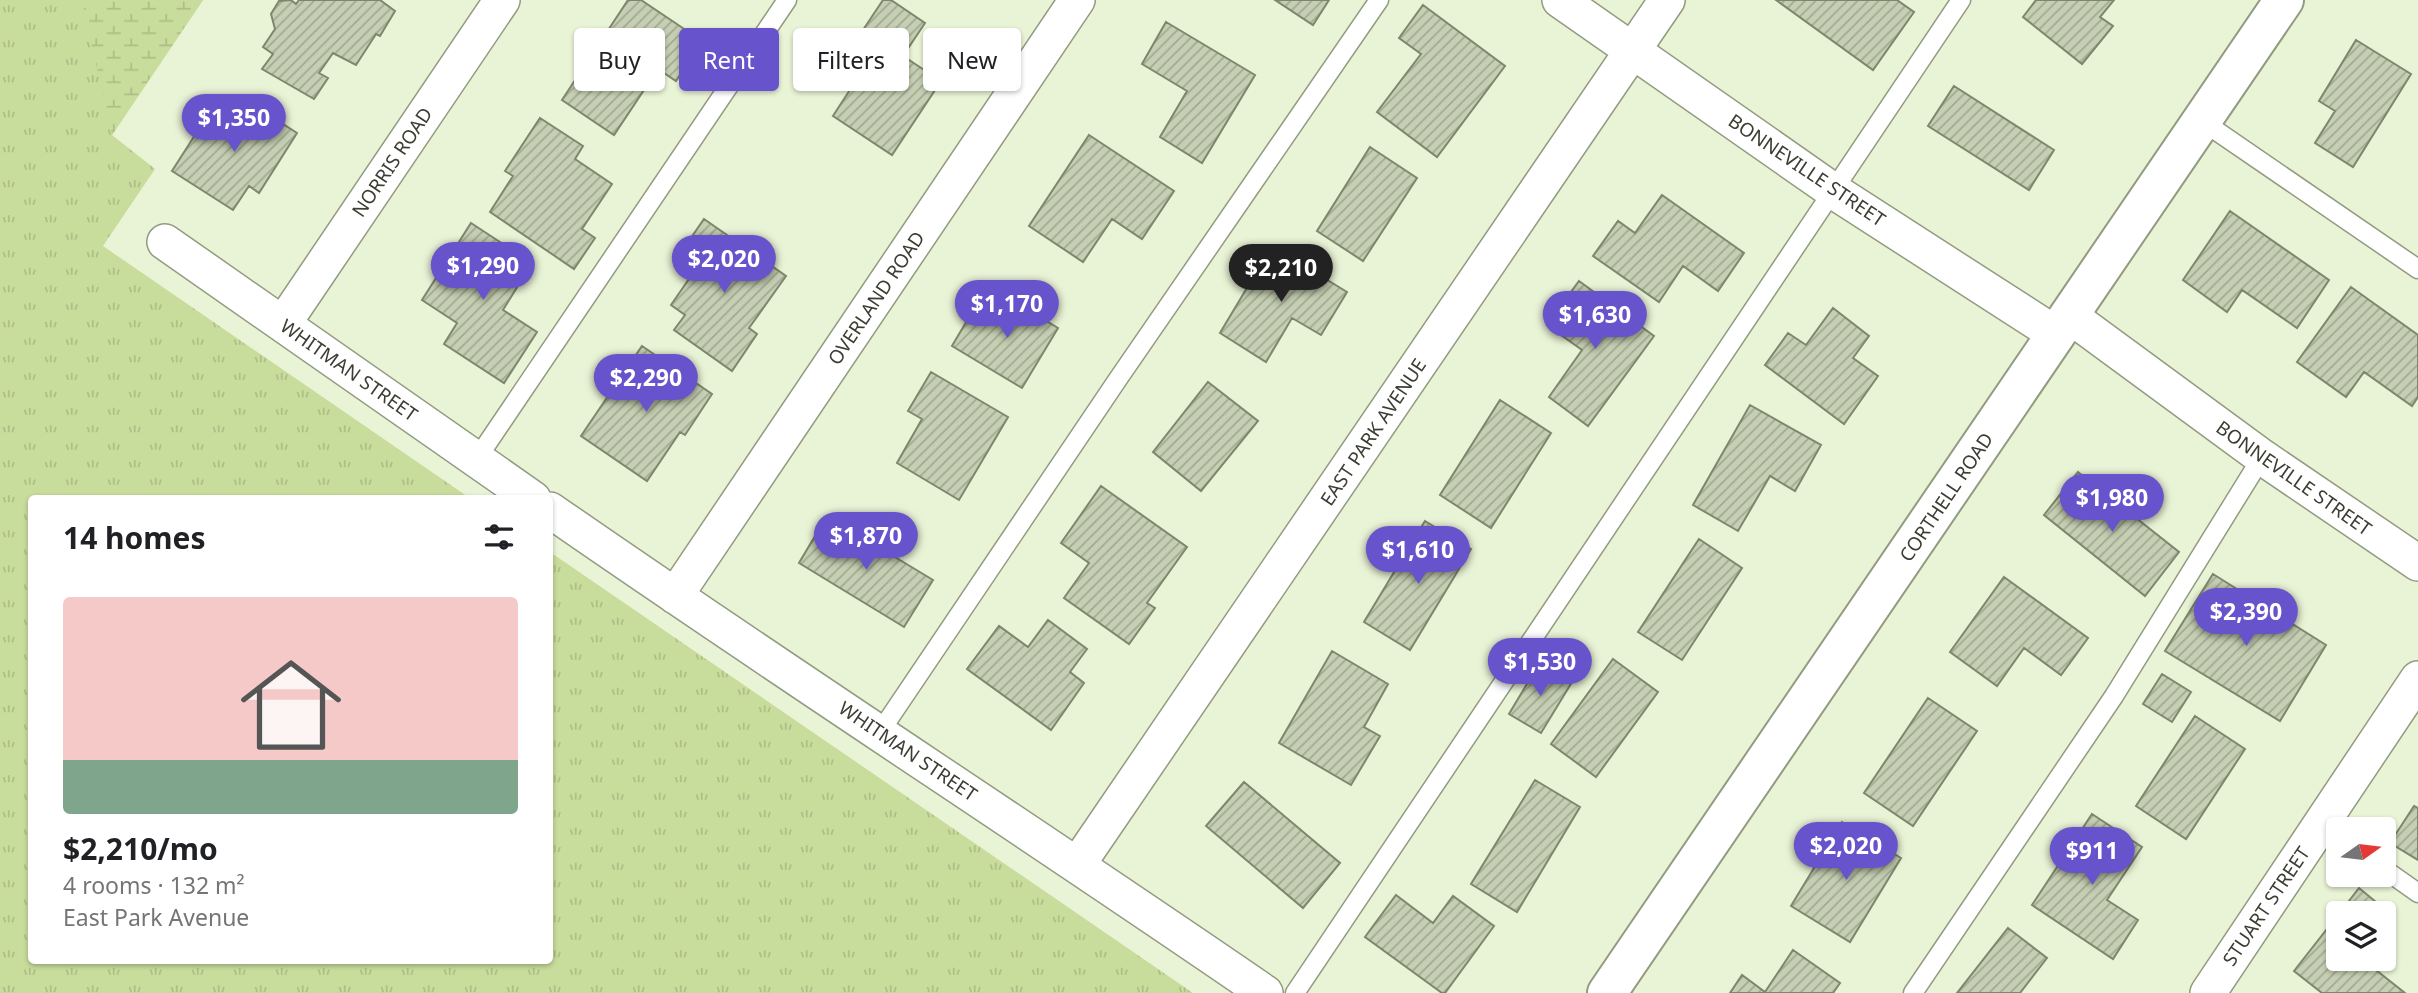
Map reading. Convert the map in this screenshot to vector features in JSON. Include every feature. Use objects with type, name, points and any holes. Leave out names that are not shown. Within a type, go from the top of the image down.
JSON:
[{"type":"street","name":"NORRIS ROAD","points":[[283,324],[502,0]]},
{"type":"street","name":"OVERLAND ROAD","points":[[675,596],[1077,0]]},
{"type":"street","name":"BONNEVILLE STREET","points":[[1560,0],[1832,190],[2064,326],[2418,563]]},
{"type":"street","name":"EAST PARK AVENUE","points":[[1078,864],[1667,0]]},
{"type":"street","name":"CORTHELL ROAD","points":[[1607,993],[2284,0]]},
{"type":"street","name":"WHITMAN STREET","points":[[165,242],[527,495]]},
{"type":"street","name":"WHITMAN STREET","points":[[553,512],[1078,864],[1265,993]]},
{"type":"street","name":"STUART STREET","points":[[2337,817],[2418,679]]},
{"type":"street","name":"STUART STREET","points":[[2208,993],[2326,835]]},
{"type":"lane","points":[[477,460],[787,0]]},
{"type":"lane","points":[[880,732],[1378,0]]},
{"type":"lane","points":[[1295,993],[1961,0]]},
{"type":"lane","points":[[2202,121],[2418,269]]},
{"type":"lane","points":[[1913,993],[2114,696],[2262,457]]},
{"type":"lane","points":[[2396,877],[2418,893]]},
{"type":"green space","points":[[0,0],[203,0],[112,135],[155,169],[103,246],[465,495],[28,495],[28,964],[553,964],[553,554],[1193,993],[0,993]]},
{"type":"green space","points":[[82,0],[203,0],[112,135]]},
{"type":"building","points":[[291,0],[296,4],[299,0],[380,0],[395,11],[380,36],[376,34],[356,65],[333,53],[319,73],[328,78],[314,99],[262,69],[273,54],[263,47],[275,29],[271,14],[279,1]]},
{"type":"building","points":[[628,0],[641,0],[683,28],[679,28],[679,76],[676,81],[665,74],[665,28],[610,28]]},
{"type":"building","points":[[883,0],[891,0],[925,23],[909,47],[909,28],[864,28]]},
{"type":"building","points":[[1275,0],[1329,0],[1313,25]]},
{"type":"building","points":[[1776,0],[1897,0],[1914,12],[1873,70]]},
{"type":"building","points":[[2036,0],[2114,0],[2100,17],[2113,26],[2082,64],[2023,17]]},
{"type":"building","points":[[1423,5],[1505,66],[1437,157],[1377,112],[1421,54],[1399,38]]},
{"type":"building","points":[[1166,22],[1255,75],[1202,163],[1160,137],[1187,91],[1142,64]]},
{"type":"building","points":[[2356,40],[2411,74],[2353,167],[2315,143],[2335,111],[2319,101]]},
{"type":"building","points":[[909,60],[923,69],[923,91],[934,91],[892,155],[833,116],[849,91],[909,91]]},
{"type":"building","points":[[574,82],[574,91],[643,91],[614,135],[562,100]]},
{"type":"building","points":[[1954,86],[2054,150],[2029,190],[1928,126]]},
{"type":"building","points":[[252,104],[297,133],[259,193],[249,186],[233,210],[172,171],[213,107],[239,125]]},
{"type":"building","points":[[540,118],[583,146],[575,159],[612,184],[582,229],[595,238],[574,269],[490,212],[513,176],[505,171]]},
{"type":"building","points":[[1089,135],[1174,191],[1142,239],[1112,219],[1083,262],[1029,226]]},
{"type":"building","points":[[1370,147],[1417,178],[1363,261],[1317,231]]},
{"type":"building","points":[[1662,195],[1744,253],[1718,291],[1683,266],[1659,302],[1593,256],[1618,221],[1635,233]]},
{"type":"building","points":[[2230,211],[2329,280],[2297,328],[2242,290],[2227,312],[2183,280]]},
{"type":"building","points":[[704,219],[786,276],[749,328],[757,334],[732,371],[674,330],[685,315],[671,305],[702,260],[684,248]]},
{"type":"building","points":[[471,223],[532,263],[503,310],[537,332],[504,383],[444,344],[457,323],[422,300]]},
{"type":"building","points":[[1272,246],[1347,292],[1321,335],[1292,318],[1266,362],[1220,333]]},
{"type":"building","points":[[1579,281],[1654,336],[1588,426],[1549,397],[1582,350],[1547,325]]},
{"type":"building","points":[[2351,287],[2418,335],[2418,397],[2412,406],[2364,372],[2346,397],[2297,362]]},
{"type":"building","points":[[1002,294],[1058,328],[1022,388],[952,346],[972,312],[986,320]]},
{"type":"building","points":[[1833,308],[1869,336],[1853,358],[1878,376],[1844,424],[1765,365],[1788,333],[1806,345]]},
{"type":"building","points":[[642,346],[712,394],[685,435],[680,432],[647,481],[581,436]]},
{"type":"building","points":[[931,372],[1008,417],[959,500],[897,463],[922,419],[908,411]]},
{"type":"building","points":[[1208,382],[1258,421],[1201,491],[1153,452]]},
{"type":"building","points":[[1500,400],[1551,433],[1491,528],[1440,495]]},
{"type":"building","points":[[1750,405],[1821,445],[1795,491],[1770,476],[1738,531],[1693,505]]},
{"type":"building","points":[[2078,472],[2179,552],[2145,596],[2044,515]]},
{"type":"building","points":[[1101,486],[1187,547],[1147,603],[1155,608],[1129,644],[1064,598],[1089,563],[1061,543]]},
{"type":"building","points":[[827,516],[933,580],[904,627],[799,563]]},
{"type":"building","points":[[1425,521],[1471,549],[1410,650],[1364,622]]},
{"type":"building","points":[[1699,539],[1742,568],[1682,660],[1638,632]]},
{"type":"building","points":[[2213,574],[2326,645],[2280,721],[2165,651]]},
{"type":"building","points":[[2004,577],[2088,638],[2061,675],[2024,648],[1997,686],[1950,652]]},
{"type":"building","points":[[1048,620],[1087,649],[1070,672],[1084,683],[1051,730],[967,669],[999,626],[1028,647]]},
{"type":"building","points":[[1332,651],[1388,684],[1364,727],[1380,736],[1351,785],[1279,743]]},
{"type":"building","points":[[1613,659],[1658,692],[1596,777],[1551,744]]},
{"type":"building","points":[[1540,662],[1572,682],[1541,733],[1509,714]]},
{"type":"building","points":[[2162,674],[2191,692],[2172,722],[2143,704]]},
{"type":"building","points":[[1928,698],[1977,731],[1913,826],[1864,793]]},
{"type":"building","points":[[2195,716],[2245,749],[2186,839],[2136,806]]},
{"type":"building","points":[[1535,780],[1580,807],[1517,912],[1471,884]]},
{"type":"building","points":[[1244,782],[1340,863],[1303,908],[1206,826]]},
{"type":"building","points":[[2414,806],[2418,808],[2418,860],[2396,847],[2396,834]]},
{"type":"building","points":[[2092,814],[2142,847],[2107,900],[2138,920],[2113,959],[2032,905]]},
{"type":"building","points":[[1842,822],[1901,858],[1850,942],[1791,906]]},
{"type":"building","points":[[2359,888],[2375,901],[2349,901]]},
{"type":"building","points":[[1396,895],[1433,923],[1453,896],[1494,926],[1445,993],[1365,937]]},
{"type":"building","points":[[2008,928],[2047,958],[2020,993],[1957,993]]},
{"type":"building","points":[[2326,930],[2326,971],[2377,971],[2405,993],[2322,993],[2294,971]]},
{"type":"building","points":[[1793,950],[1840,983],[1833,993],[1730,993],[1742,975],[1765,992]]}]
